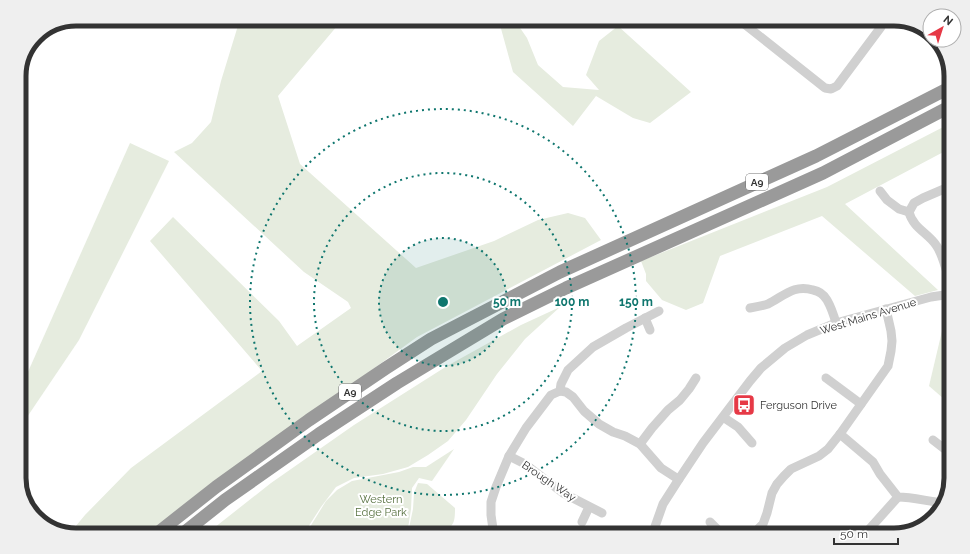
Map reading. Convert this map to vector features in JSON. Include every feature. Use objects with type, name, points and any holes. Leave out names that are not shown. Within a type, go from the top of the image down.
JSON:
[{"type":"highway","name":"A9","points":[[165,528],[216,487],[309,420],[431,339],[560,272],[816,156],[944,91]]},
{"type":"highway","name":"A9","points":[[190,528],[225,500],[319,434],[396,383],[503,319],[573,285],[823,173],[944,110]]},
{"type":"street","points":[[754,26],[825,88],[831,89],[837,86],[881,26]]},
{"type":"street","points":[[944,189],[914,203],[909,212],[910,217],[916,226],[938,246],[944,264]]},
{"type":"street","points":[[880,191],[887,200],[899,209],[909,212]]},
{"type":"street","points":[[750,308],[766,304],[799,288],[808,288],[816,290],[827,299],[836,323]]},
{"type":"street","name":"West Mains Avenue","points":[[654,528],[662,505],[679,478],[723,417],[750,380],[761,368],[785,348],[807,335],[836,323],[931,297],[944,295]]},
{"type":"street","points":[[759,528],[763,524],[772,493],[777,484],[791,469],[819,456],[828,449],[888,366],[892,341],[886,309]]},
{"type":"street","points":[[560,391],[561,384],[568,370],[593,347],[659,310]]},
{"type":"street","points":[[645,318],[650,330]]},
{"type":"street","points":[[640,444],[668,410],[680,400],[696,378]]},
{"type":"street","points":[[826,378],[861,404]]},
{"type":"street","points":[[493,528],[491,502],[509,456],[526,428],[551,395],[560,391],[566,392],[573,397],[584,411],[599,424],[640,444],[661,468],[679,478]]},
{"type":"street","points":[[723,417],[738,428],[752,443]]},
{"type":"street","points":[[840,434],[873,462],[880,474],[898,497]]},
{"type":"street","points":[[933,440],[944,449]]},
{"type":"street","name":"Brough Way","points":[[509,456],[525,464],[563,493],[602,513]]},
{"type":"street","points":[[870,528],[898,497],[909,497],[937,502]]},
{"type":"street","name":"Brough Way","points":[[582,522],[589,506]]},
{"type":"street","points":[[710,522],[716,528]]},
{"type":"green space","points":[[238,26],[337,26],[278,96],[300,164],[416,268],[494,241],[538,220],[568,213],[585,218],[601,240],[417,337],[248,460],[164,528],[74,528],[131,468],[262,371],[150,241],[173,217],[279,321],[297,346],[351,308],[348,302],[304,272],[174,152],[192,143],[211,122],[221,81]]},
{"type":"green space","points":[[500,26],[519,26],[527,38],[538,65],[563,87],[599,90],[586,75],[599,41],[618,26],[691,92],[650,123],[633,118],[596,96],[573,126],[513,72]]},
{"type":"green space","points":[[944,127],[944,152],[845,204],[938,290],[915,296],[822,216],[720,256],[703,303],[686,310],[662,300],[646,281],[646,274],[641,261],[827,187]]},
{"type":"green space","points":[[130,143],[169,161],[79,340],[26,419],[26,376]]},
{"type":"green space","points":[[560,307],[525,339],[497,374],[466,420],[448,441],[428,455],[408,467],[383,474],[354,478],[336,487],[308,528],[214,528],[271,483],[354,425],[447,366],[521,325]]},
{"type":"green space","points":[[944,322],[944,399],[929,386]]},
{"type":"green space","name":"Western Edge Park","points":[[454,449],[432,481],[419,478],[412,488],[408,528],[309,528],[326,501],[337,490],[352,481],[399,472],[413,467],[426,467]]},
{"type":"green space","points":[[418,483],[427,484],[455,508],[455,517],[450,528],[409,528],[413,509],[414,493]]},
{"type":"place","name":"Ferguson Drive","points":[[744,405]]}]
